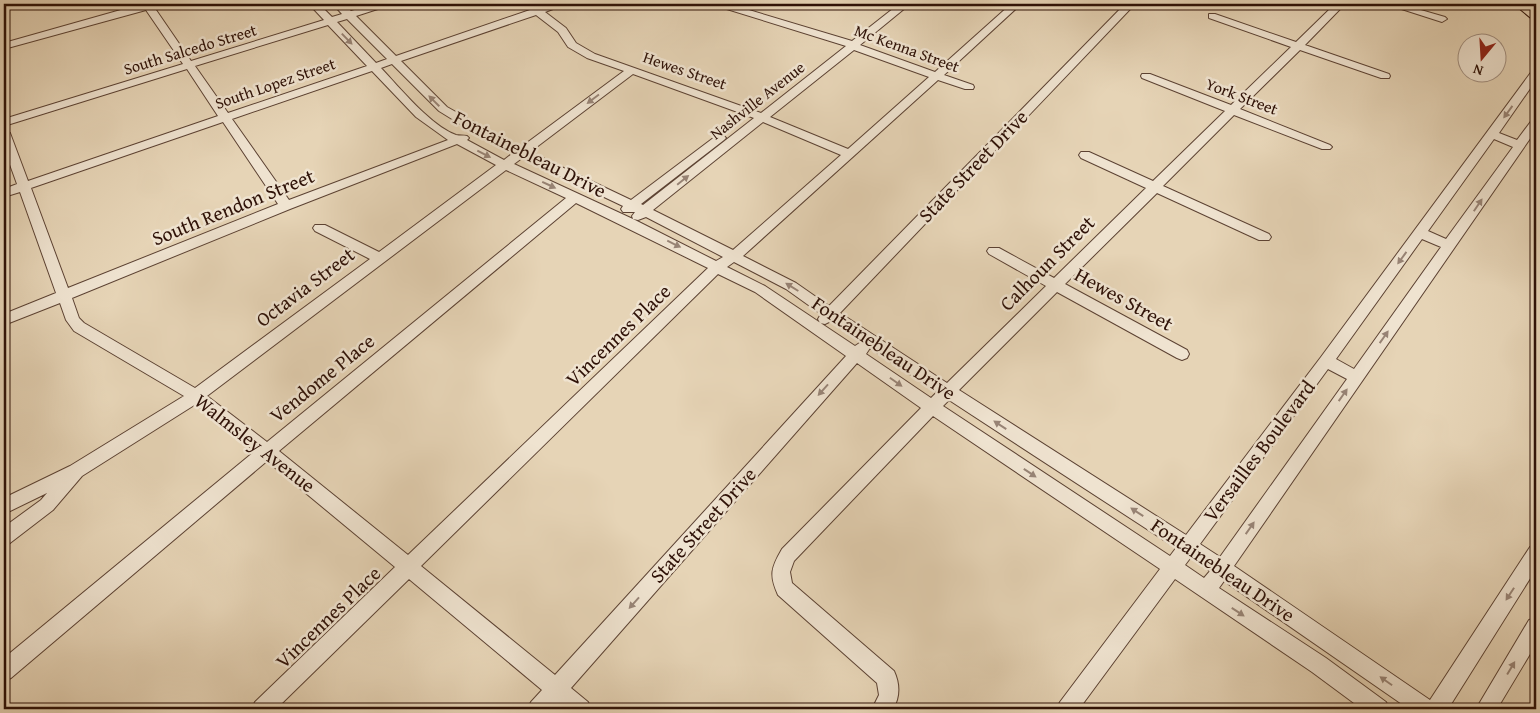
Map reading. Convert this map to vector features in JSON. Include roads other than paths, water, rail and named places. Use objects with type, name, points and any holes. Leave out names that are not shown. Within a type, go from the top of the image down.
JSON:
[{"type":"main road","points":[[1520,4],[1536,16]]},
{"type":"street","points":[[4,46],[150,4],[188,65],[286,206]]},
{"type":"street","name":"Fontainebleau Drive","points":[[314,4],[420,115],[458,141],[505,165],[617,216],[760,289],[932,407],[1318,665],[1379,709]]},
{"type":"street","name":"Fontainebleau Drive","points":[[338,4],[443,109],[477,130],[521,153],[639,208],[791,286],[870,342],[1189,546],[1426,709]]},
{"type":"street","name":"South Salcedo Street","points":[[4,123],[384,4]]},
{"type":"street","name":"South Lopez Street","points":[[4,193],[373,66],[533,7],[558,4]]},
{"type":"street","name":"Mc Kenna Street","points":[[720,4],[849,44],[969,87]]},
{"type":"street","name":"Nashville Avenue","points":[[849,44],[893,4]]},
{"type":"street","name":"Nashville Avenue","points":[[617,216],[639,208],[849,44],[905,4]]},
{"type":"street","name":"Vincennes Place","points":[[262,709],[718,266],[735,256],[938,76],[1016,4]]},
{"type":"street","name":"State Street Drive","points":[[816,327],[1130,4]]},
{"type":"street","name":"Calhoun Street","points":[[883,708],[889,697],[887,678],[785,589],[780,577],[788,555],[948,391],[1340,4]]},
{"type":"street","points":[[1391,4],[1442,19]]},
{"type":"street","name":"Hewes Street","points":[[533,7],[562,30],[572,45],[591,56],[757,115],[849,154]]},
{"type":"street","points":[[1212,16],[1385,76]]},
{"type":"street","name":"Octavia Street","points":[[4,537],[47,504],[76,471],[196,396],[632,70]]},
{"type":"street","name":"Versailles Boulevard","points":[[1067,709],[1420,234],[1536,73]]},
{"type":"street","name":"York Street","points":[[1146,76],[1326,147]]},
{"type":"street","name":"Versailles Boulevard","points":[[1206,591],[1536,122]]},
{"type":"street","name":"South Rendon Street","points":[[4,320],[286,206],[458,141],[477,130]]},
{"type":"street","name":"Walmsley Avenue","points":[[4,133],[72,320],[79,327],[196,396],[267,451],[581,709]]},
{"type":"street","points":[[1492,134],[1519,144]]},
{"type":"street","points":[[1085,155],[1264,237]]},
{"type":"street","name":"Vendome Place","points":[[4,671],[267,451],[576,197]]},
{"type":"street","name":"Nashville Avenue","points":[[630,223],[639,208]]},
{"type":"street","points":[[320,228],[380,258]]},
{"type":"street","points":[[1420,234],[1450,246]]},
{"type":"street","name":"Hewes Street","points":[[994,250],[1182,354]]},
{"type":"street","name":"State Street Drive","points":[[538,709],[856,354],[870,342]]},
{"type":"street","name":"Versailles Boulevard","points":[[1326,361],[1356,377]]},
{"type":"street","points":[[4,506],[76,471]]},
{"type":"street","points":[[1436,709],[1536,553]]},
{"type":"street","points":[[1486,709],[1536,627]]}]
